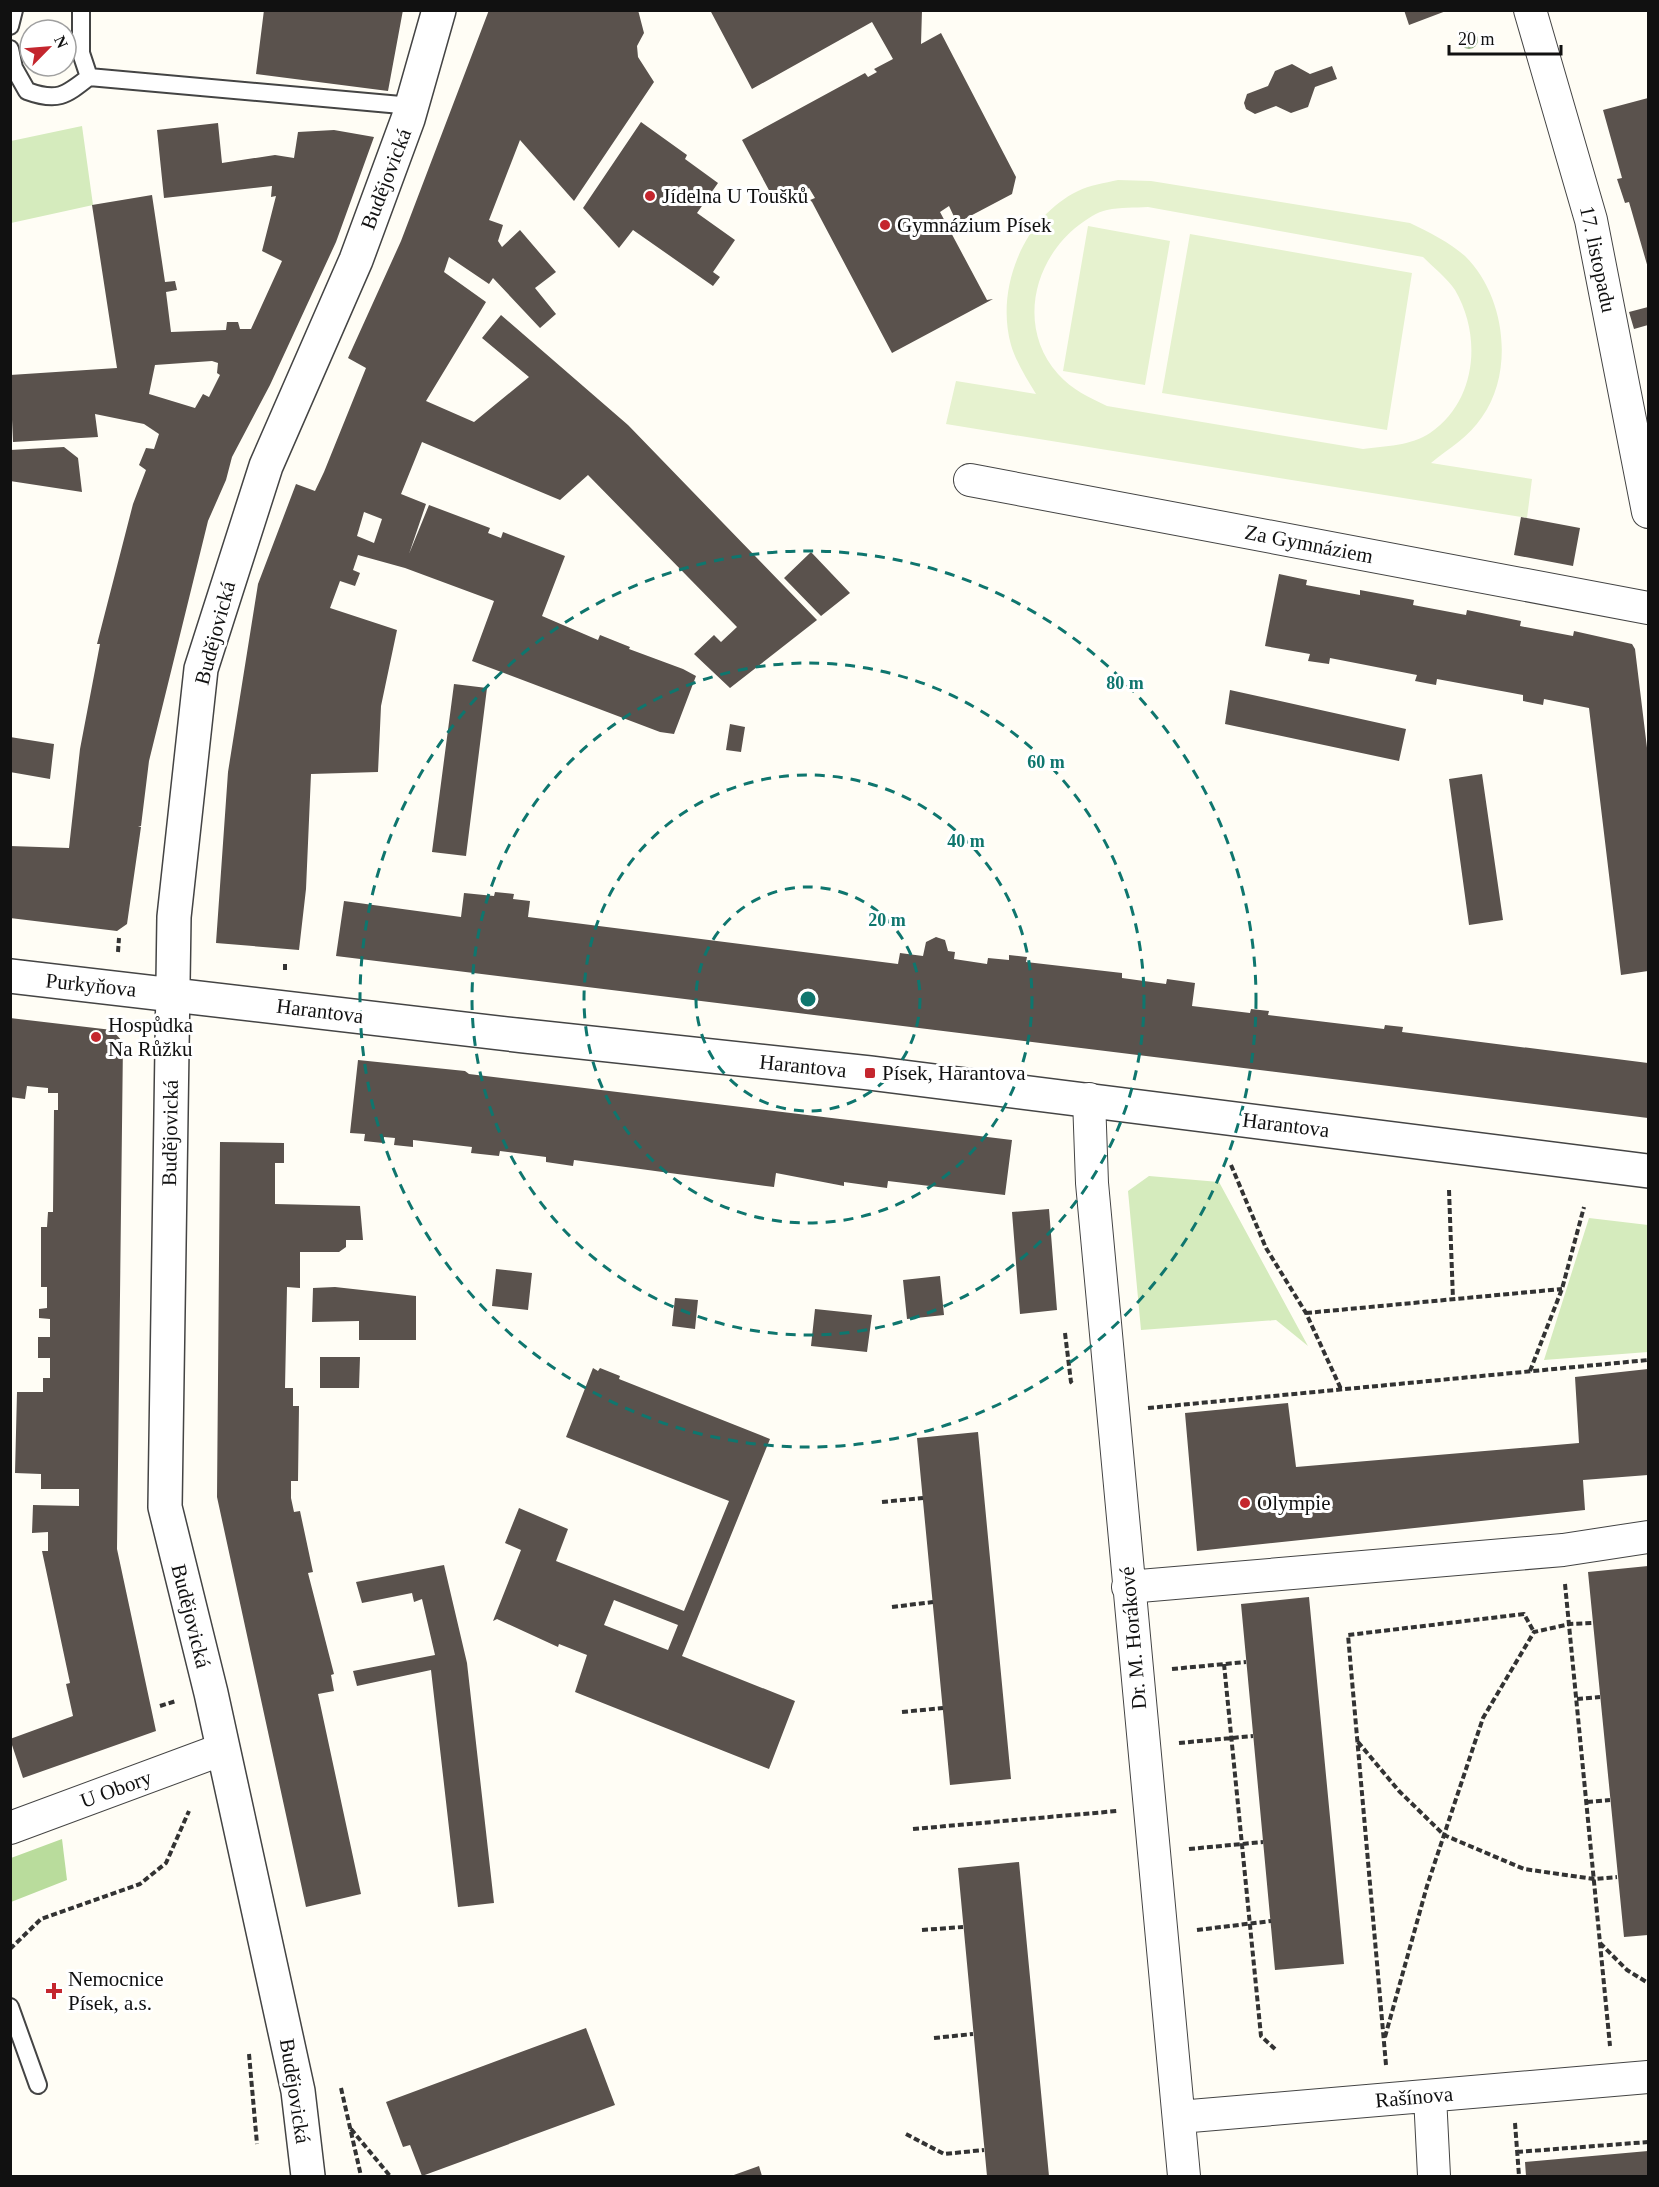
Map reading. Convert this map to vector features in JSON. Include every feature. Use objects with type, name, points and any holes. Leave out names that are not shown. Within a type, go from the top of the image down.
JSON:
[{"type":"street","name":"Budějovická","points":[[308,2176],[298,2091],[222,1749],[165,1507],[174,917],[201,669],[266,466],[356,260],[412,106],[439,10]]},
{"type":"street","name":"17. listopadu","points":[[1530,10],[1591,220],[1648,512]]},
{"type":"street","name":"Za Gymnáziem","points":[[970,480],[1648,608]]},
{"type":"street","name":"Purkyňova","points":[[10,976],[172,993]]},
{"type":"street","name":"Harantova","points":[[172,993],[525,1036],[870,1072],[1648,1171]]},
{"type":"street","name":"Dr. M. Horákové","points":[[1089,1099],[1092,1183],[1184,2176]]},
{"type":"street","points":[[1128,1587],[1563,1550],[1648,1538]]},
{"type":"street","name":"U Obory","points":[[10,1828],[222,1749]]},
{"type":"street","name":"Rašínova","points":[[1179,2117],[1648,2077]]},
{"type":"street","points":[[1430,2096],[1434,2176]]},
{"type":"lane","points":[[10,26],[14,10]]},
{"type":"lane","points":[[81,10],[81,53],[89,77]]},
{"type":"lane","points":[[10,49],[14,68],[27,91],[45,97],[66,95],[89,77],[412,106]]},
{"type":"lane","points":[[10,2007],[38,2085]]},
{"type":"path","points":[[1231,1165],[1266,1248],[1306,1313],[1341,1389]]},
{"type":"path","points":[[1449,1190],[1453,1300]]},
{"type":"path","points":[[1530,1371],[1562,1289],[1584,1207]]},
{"type":"path","points":[[1306,1313],[1562,1289]]},
{"type":"path","points":[[1138,1409],[1648,1360]]},
{"type":"path","points":[[882,1502],[923,1498]]},
{"type":"path","points":[[1564,1576],[1610,2054]]},
{"type":"path","points":[[892,1607],[933,1602]]},
{"type":"path","points":[[1534,1632],[1524,1614],[1348,1635],[1384,2040],[1399,1977],[1483,1718],[1534,1632],[1570,1624],[1593,1623]]},
{"type":"path","points":[[1164,1670],[1246,1662]]},
{"type":"path","points":[[1224,1664],[1261,2037],[1276,2050]]},
{"type":"path","points":[[1577,1699],[1600,1697]]},
{"type":"path","points":[[902,1712],[943,1708]]},
{"type":"path","points":[[1171,1743],[1253,1736]]},
{"type":"path","points":[[1358,1741],[1399,1791],[1444,1835],[1524,1869],[1594,1879],[1617,1877]]},
{"type":"path","points":[[1587,1802],[1610,1800]]},
{"type":"path","points":[[913,1829],[1123,1810]]},
{"type":"path","points":[[10,1949],[41,1919],[140,1884],[166,1863],[189,1811]]},
{"type":"path","points":[[1182,1849],[1263,1842]]},
{"type":"path","points":[[1189,1931],[1271,1922]]},
{"type":"path","points":[[922,1930],[963,1927]]},
{"type":"path","points":[[1600,1943],[1627,1970],[1648,1983]]},
{"type":"path","points":[[934,2038],[974,2034]]},
{"type":"path","points":[[249,2054],[257,2144]]},
{"type":"path","points":[[341,2088],[360,2176]]},
{"type":"path","points":[[1515,2115],[1519,2176]]},
{"type":"path","points":[[351,2128],[390,2176]]},
{"type":"path","points":[[906,2134],[944,2154],[984,2150]]},
{"type":"path","points":[[1517,2152],[1648,2142]]},
{"type":"green space","points":[[82,126],[93,205],[11,223],[11,141]]},
{"type":"green space","points":[[1118,180],[1151,181],[1410,223],[1459,251],[1479,272],[1489,291],[1497,312],[1502,356],[1499,378],[1482,417],[1465,436],[1431,463],[1532,479],[1527,518],[946,424],[956,381],[1036,394],[1013,351],[1007,323],[1007,301],[1018,256],[1042,218],[1059,203],[1082,189]],"holes":[[[1148,207],[1423,257],[1452,286],[1464,308],[1469,327],[1470,367],[1466,386],[1458,404],[1446,420],[1415,441],[1389,446],[1363,449],[1107,406],[1081,393],[1058,374],[1045,356],[1034,316],[1041,275],[1051,257],[1063,240],[1079,225],[1107,210]]]},
{"type":"green space","points":[[1088,226],[1170,241],[1145,385],[1063,371]]},
{"type":"green space","points":[[1190,234],[1412,273],[1387,430],[1162,393]]},
{"type":"green space","points":[[1149,1176],[1219,1182],[1308,1346],[1276,1320],[1141,1330],[1128,1191]]},
{"type":"green space","points":[[1589,1218],[1648,1225],[1648,1352],[1544,1360]]},
{"type":"green space","points":[[62,1839],[67,1880],[11,1902],[11,1858]]},
{"type":"building","points":[[264,10],[403,10],[388,91],[256,74]]},
{"type":"building","points":[[489,10],[638,10],[644,33],[637,46],[638,57],[654,82],[574,201],[520,140],[489,220],[503,225],[498,241],[502,247],[520,230],[556,272],[535,288],[556,314],[540,328],[493,278],[489,284],[449,257],[444,272],[486,302],[426,401],[474,422],[529,377],[482,338],[501,315],[628,425],[817,620],[730,688],[694,654],[714,635],[721,642],[737,627],[588,475],[560,500],[422,442],[401,494],[426,504],[409,554],[429,505],[490,528],[488,533],[501,538],[503,532],[565,556],[542,616],[598,640],[600,635],[696,676],[674,734],[660,732],[472,661],[494,601],[405,568],[358,555],[353,570],[360,573],[355,586],[340,581],[330,608],[397,630],[381,706],[378,772],[311,774],[306,889],[299,950],[216,943],[228,772],[258,584],[296,484],[315,491],[324,472],[366,368],[348,358],[401,241]],"holes":[[[364,512],[382,519],[374,543],[357,536]]]},
{"type":"building","points":[[710,10],[922,10],[921,44],[941,33],[1016,177],[1012,194],[957,223],[949,206],[940,212],[987,300],[993,299],[892,353],[810,200],[815,198],[809,188],[777,205],[742,140],[865,73],[868,77],[877,72],[874,69],[893,59],[872,22],[752,89]]},
{"type":"building","points":[[1404,10],[1446,10],[1446,11],[1409,25]]},
{"type":"building","points":[[1292,64],[1310,74],[1332,66],[1337,79],[1315,87],[1308,107],[1291,113],[1276,106],[1255,114],[1246,109],[1244,103],[1247,94],[1268,86],[1275,71]]},
{"type":"building","points":[[1648,98],[1648,268],[1629,202],[1625,203],[1617,179],[1622,178],[1603,110]]},
{"type":"building","name":"Jídelna U Toušků","points":[[641,122],[687,155],[685,159],[718,183],[697,213],[735,240],[713,272],[720,277],[713,286],[633,230],[619,248],[583,208]]},
{"type":"building","points":[[218,123],[222,163],[275,155],[294,158],[298,132],[334,130],[374,137],[336,242],[270,385],[232,457],[226,480],[208,521],[149,761],[141,826],[138,826],[141,827],[127,924],[117,931],[10,918],[10,846],[69,848],[80,749],[100,644],[97,644],[133,504],[146,470],[139,465],[146,448],[154,449],[159,434],[144,424],[95,414],[98,437],[13,442],[10,375],[117,368],[92,205],[152,195],[165,282],[175,281],[177,290],[166,292],[171,332],[226,330],[227,322],[238,322],[240,329],[251,329],[282,261],[262,251],[276,196],[271,197],[272,186],[164,198],[157,130]],"holes":[[[212,361],[218,363],[217,373],[220,375],[209,397],[203,394],[195,408],[149,394],[155,365]]]},
{"type":"building","points":[[1648,307],[1648,325],[1634,329],[1629,312]]},
{"type":"building","points":[[64,447],[78,458],[82,492],[10,481],[10,450]]},
{"type":"building","points":[[1521,517],[1580,528],[1573,566],[1514,555]]},
{"type":"building","points":[[811,552],[850,593],[821,616],[784,578]]},
{"type":"building","points":[[1279,574],[1307,580],[1306,585],[1360,595],[1360,590],[1414,600],[1413,605],[1466,615],[1467,610],[1521,621],[1520,626],[1573,636],[1574,631],[1632,644],[1635,649],[1648,756],[1648,971],[1621,975],[1589,708],[1544,699],[1543,705],[1523,701],[1523,695],[1437,679],[1436,685],[1415,681],[1417,675],[1330,658],[1329,664],[1308,661],[1310,654],[1265,646]]},
{"type":"building","points":[[454,684],[487,688],[466,856],[432,852]]},
{"type":"building","points":[[1230,690],[1406,729],[1399,761],[1225,724]]},
{"type":"building","points":[[730,724],[745,727],[741,752],[726,750]]},
{"type":"building","points":[[10,737],[54,744],[50,779],[10,772]]},
{"type":"building","points":[[1482,774],[1503,920],[1469,925],[1449,779]]},
{"type":"building","points":[[495,892],[514,894],[513,899],[530,901],[528,917],[898,964],[900,953],[923,956],[926,942],[936,937],[945,940],[948,951],[955,952],[954,959],[987,964],[988,958],[1009,960],[1009,955],[1027,957],[1026,962],[1122,973],[1122,978],[1166,984],[1167,979],[1195,983],[1192,1006],[1250,1013],[1251,1009],[1269,1011],[1268,1015],[1384,1029],[1385,1025],[1403,1027],[1402,1032],[1648,1063],[1648,1118],[336,956],[344,901],[461,917],[464,893],[494,896]]},
{"type":"building","points":[[10,1018],[112,1030],[123,1042],[117,1549],[156,1731],[23,1778],[10,1739],[73,1716],[66,1684],[70,1683],[42,1551],[48,1551],[48,1532],[32,1533],[33,1505],[79,1506],[79,1489],[41,1489],[41,1474],[15,1473],[17,1392],[43,1392],[43,1378],[50,1378],[50,1358],[38,1358],[38,1337],[50,1337],[50,1319],[39,1318],[39,1309],[47,1308],[47,1287],[41,1287],[41,1227],[47,1227],[48,1212],[53,1212],[54,1110],[58,1110],[58,1093],[48,1093],[48,1088],[27,1086],[25,1099],[10,1097]]},
{"type":"building","points":[[358,1060],[465,1071],[469,1074],[1012,1140],[1005,1195],[888,1181],[887,1188],[844,1182],[844,1186],[776,1173],[774,1187],[574,1160],[573,1166],[546,1162],[546,1157],[500,1151],[499,1156],[471,1153],[472,1147],[413,1140],[413,1147],[394,1145],[395,1138],[384,1137],[383,1143],[364,1141],[365,1134],[350,1133]]},
{"type":"building","points":[[220,1142],[284,1143],[284,1163],[275,1163],[275,1204],[360,1206],[363,1240],[346,1240],[346,1247],[339,1252],[300,1252],[300,1288],[287,1287],[285,1388],[293,1388],[293,1406],[299,1406],[298,1481],[291,1481],[291,1498],[294,1512],[300,1511],[313,1572],[308,1573],[334,1674],[331,1675],[334,1691],[318,1694],[361,1894],[306,1907],[217,1497]]},
{"type":"building","points":[[1049,1209],[1057,1310],[1020,1314],[1012,1212]]},
{"type":"building","points":[[496,1269],[532,1273],[528,1310],[492,1306]]},
{"type":"building","points":[[940,1276],[944,1315],[907,1319],[903,1280]]},
{"type":"building","points":[[335,1287],[416,1296],[416,1340],[359,1340],[359,1321],[312,1322],[313,1288]]},
{"type":"building","points":[[675,1298],[698,1300],[695,1329],[672,1326]]},
{"type":"building","points":[[815,1309],[872,1315],[867,1352],[811,1346]]},
{"type":"building","points":[[320,1357],[360,1357],[359,1388],[320,1388]]},
{"type":"building","points":[[593,1368],[598,1371],[600,1368],[620,1376],[619,1379],[770,1439],[682,1656],[795,1701],[769,1769],[575,1692],[587,1655],[559,1644],[558,1647],[497,1619],[493,1621],[521,1550],[505,1543],[519,1508],[568,1529],[556,1561],[684,1611],[729,1501],[566,1437]],"holes":[[[614,1600],[678,1625],[668,1650],[604,1625]]]},
{"type":"building","points":[[1648,1369],[1648,1475],[1583,1480],[1585,1510],[1197,1551],[1185,1413],[1288,1403],[1296,1467],[1579,1443],[1575,1377]]},
{"type":"building","points":[[978,1432],[1011,1779],[950,1785],[917,1438]]},
{"type":"building","points":[[444,1565],[467,1663],[494,1903],[458,1907],[431,1670],[357,1686],[353,1671],[435,1655],[422,1599],[414,1602],[412,1593],[362,1603],[356,1582]]},
{"type":"building","points":[[1648,1566],[1648,1935],[1624,1937],[1588,1572]]},
{"type":"building","points":[[1309,1597],[1344,1964],[1275,1970],[1241,1604]]},
{"type":"building","points":[[1019,1862],[1049,2176],[987,2176],[958,1868]]},
{"type":"building","points":[[586,2028],[615,2105],[422,2176],[410,2145],[403,2147],[386,2102]]},
{"type":"building","points":[[1648,2151],[1648,2176],[1526,2176],[1525,2162]]},
{"type":"building","points":[[759,2166],[762,2176],[731,2176]]},
{"type":"place","name":"Jídelna U Toušků","points":[[650,196]]},
{"type":"place","name":"Gymnázium Písek","points":[[885,225]]},
{"type":"place","name":"Hospůdka Na Růžku","points":[[96,1037]]},
{"type":"place","name":"Písek, Harantova","points":[[870,1073]]},
{"type":"place","name":"Olympie","points":[[1245,1503]]},
{"type":"place","name":"Nemocnice Písek, a.s.","points":[[54,1991]]}]
